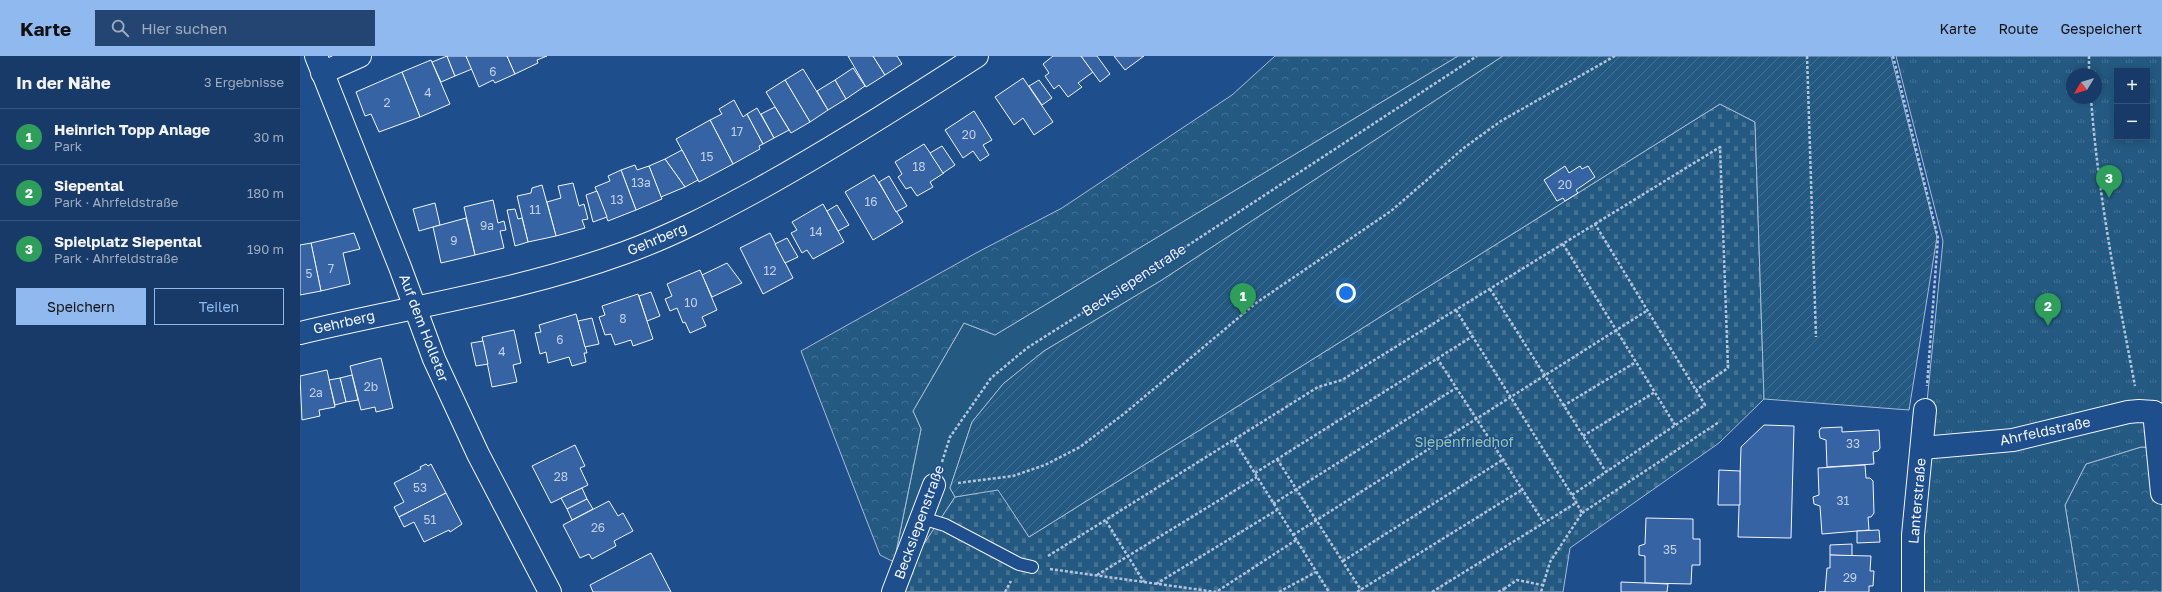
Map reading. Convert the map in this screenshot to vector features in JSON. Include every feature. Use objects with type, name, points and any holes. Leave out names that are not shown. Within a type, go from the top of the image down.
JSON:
[{"type":"street","points":[[319,64],[360,56]]},
{"type":"street","name":"Gehrberg","points":[[300,333],[535,281],[624,253],[677,232],[822,154],[977,56]]},
{"type":"street","name":"Auf dem Holleter","points":[[319,64],[416,307],[434,359],[478,454],[550,592]]},
{"type":"street","points":[[2152,408],[2162,493]]},
{"type":"street","name":"Ahrfeldstraße","points":[[1922,448],[2013,440],[2152,408]]},
{"type":"street","name":"Lanterstraße","points":[[1913,592],[1913,535],[1925,410]]},
{"type":"street","name":"Becksiepenstraße","points":[[893,592],[934,485]]},
{"type":"lane","points":[[922,518],[945,525],[1019,564],[1032,566]]},
{"type":"path","name":"Becksiepenstraße","points":[[934,485],[950,437],[970,407],[991,378],[1027,348],[1161,263],[1478,56]]},
{"type":"path","points":[[934,485],[1014,476],[1045,466],[1080,447],[1125,414],[1256,303],[1391,211],[1465,147],[1501,121],[1615,56]]},
{"type":"path","points":[[1807,56],[1816,337]]},
{"type":"path","points":[[1893,56],[1938,238],[1925,410]]},
{"type":"path","points":[[2089,56],[2089,68]]},
{"type":"path","points":[[2091,104],[2093,133],[2117,291],[2152,408]]},
{"type":"path","points":[[1005,592],[1011,581],[1032,566],[1318,387],[1342,380],[1720,147],[1728,368],[1696,390]]},
{"type":"path","points":[[1572,495],[1705,405],[1595,224]]},
{"type":"path","points":[[1563,244],[1675,425]]},
{"type":"path","points":[[1490,289],[1606,472]]},
{"type":"path","points":[[1456,310],[1582,513]]},
{"type":"path","points":[[1293,535],[1648,310]]},
{"type":"path","points":[[1254,473],[1473,336]]},
{"type":"path","points":[[1437,358],[1476,419],[1524,489],[1544,523]]},
{"type":"path","points":[[1563,406],[1636,362]]},
{"type":"path","points":[[1273,504],[1456,388]]},
{"type":"path","points":[[1583,436],[1655,392]]},
{"type":"path","points":[[1541,592],[1550,562],[1582,513],[1719,422]]},
{"type":"path","points":[[1234,440],[1329,592]]},
{"type":"path","points":[[1277,459],[1361,590]]},
{"type":"path","points":[[1343,561],[1504,459]]},
{"type":"path","points":[[1096,575],[1257,477]]},
{"type":"path","points":[[1357,592],[1524,489]]},
{"type":"path","points":[[1432,592],[1576,503]]},
{"type":"path","points":[[1156,584],[1277,510]]},
{"type":"path","points":[[1106,521],[1144,582]]},
{"type":"path","points":[[1032,566],[1216,592],[1296,540]]},
{"type":"path","points":[[1279,592],[1316,572]]},
{"type":"path","points":[[1498,592],[1517,580],[1542,585]]},
{"type":"green space","points":[[1275,56],[1458,56],[995,335],[964,323],[913,411],[921,429],[894,562],[880,555],[801,351],[976,253],[1062,208],[1232,95]]},
{"type":"green space","points":[[1458,56],[1503,56],[1162,280],[1044,351],[1003,384],[972,422],[950,488],[955,497],[916,556],[894,562],[921,429],[913,411],[964,323],[995,335]]},
{"type":"green space","points":[[1503,56],[1891,56],[1937,237],[1909,410],[1764,399],[1755,122],[1720,104],[1029,537],[998,490],[955,497],[950,488],[972,422],[1003,384],[1044,351],[1162,280]]},
{"type":"green space","points":[[1896,56],[2162,56],[2162,448],[2141,447],[2086,464],[2065,505],[2079,592],[1914,592],[1926,412],[1943,241]]},
{"type":"green space","name":"Siepenfriedhof","points":[[1720,104],[1755,122],[1764,399],[1719,443],[1570,548],[1563,592],[903,592],[916,556],[955,497],[998,489],[1029,537]]},
{"type":"green space","points":[[2141,447],[2162,448],[2162,592],[2079,592],[2065,505],[2086,464]]},
{"type":"building","points":[[447,56],[455,76],[441,82],[432,62]]},
{"type":"building","points":[[447,56],[466,56],[472,69],[455,76]]},
{"type":"building","points":[[466,56],[507,56],[515,74],[495,83],[493,80],[479,87]]},
{"type":"building","points":[[507,56],[547,56],[537,60],[538,63],[515,74]]},
{"type":"building","points":[[848,56],[873,56],[885,75],[866,87]]},
{"type":"building","points":[[873,56],[897,56],[902,64],[885,75]]},
{"type":"building","points":[[1053,56],[1081,56],[1093,72],[1078,83],[1082,87],[1068,97],[1059,85],[1054,89],[1045,76],[1049,73],[1043,64]]},
{"type":"building","points":[[1081,56],[1097,56],[1110,74],[1100,82]]},
{"type":"building","points":[[1114,56],[1144,56],[1125,70]]},
{"type":"building","points":[[431,60],[450,104],[420,117],[402,72]]},
{"type":"building","points":[[853,68],[865,86],[846,99],[835,80]]},
{"type":"building","points":[[803,69],[828,110],[810,122],[785,80]]},
{"type":"building","points":[[402,72],[420,117],[379,132],[371,114],[365,116],[356,92]]},
{"type":"building","points":[[1023,78],[1053,122],[1034,135],[1023,118],[1014,125],[995,97]]},
{"type":"building","points":[[785,80],[810,122],[791,133],[766,92]]},
{"type":"building","points":[[835,80],[846,99],[828,110],[817,91]]},
{"type":"building","points":[[1039,80],[1052,98],[1042,105],[1029,86]]},
{"type":"building","points":[[734,100],[743,117],[747,114],[763,144],[759,146],[760,149],[733,164],[710,120],[722,114],[719,109]]},
{"type":"building","points":[[775,107],[789,130],[774,138],[761,114]]},
{"type":"building","points":[[757,108],[774,138],[763,144],[747,114]]},
{"type":"building","points":[[974,111],[992,140],[983,145],[989,155],[980,161],[973,151],[963,158],[945,130]]},
{"type":"building","points":[[710,120],[733,164],[699,182],[676,139]]},
{"type":"building","points":[[924,144],[944,173],[930,182],[933,187],[917,196],[911,187],[906,189],[898,177],[902,174],[895,162]]},
{"type":"building","points":[[942,146],[955,165],[943,173],[930,153]]},
{"type":"building","points":[[682,150],[698,180],[685,187],[665,159]]},
{"type":"building","points":[[665,159],[685,187],[661,197],[649,166]]},
{"type":"building","points":[[635,165],[637,170],[649,166],[662,199],[636,210],[621,170]]},
{"type":"building","points":[[1565,166],[1569,173],[1580,166],[1582,169],[1588,166],[1595,177],[1576,190],[1578,193],[1565,201],[1563,198],[1557,201],[1544,180]]},
{"type":"building","points":[[621,170],[636,210],[608,221],[595,187],[610,181],[608,176]]},
{"type":"building","points":[[874,175],[903,222],[873,240],[845,192]]},
{"type":"building","points":[[889,176],[907,206],[896,212],[879,182]]},
{"type":"building","points":[[573,183],[579,206],[584,204],[588,219],[582,220],[585,228],[556,236],[547,202],[561,198],[558,186]]},
{"type":"building","points":[[542,185],[556,236],[528,242],[517,196],[531,193],[532,188]]},
{"type":"building","points":[[597,191],[607,217],[593,222],[586,195]]},
{"type":"building","points":[[493,200],[498,223],[504,221],[506,230],[500,231],[504,248],[475,255],[464,207]]},
{"type":"building","points":[[435,203],[440,225],[419,231],[413,209]]},
{"type":"building","points":[[823,204],[844,242],[813,259],[807,250],[802,253],[791,233],[797,230],[792,222]]},
{"type":"building","points":[[837,205],[849,225],[838,231],[827,211]]},
{"type":"building","points":[[515,209],[518,219],[522,218],[528,242],[515,246],[507,210]]},
{"type":"building","points":[[466,218],[475,255],[441,263],[433,227]]},
{"type":"building","points":[[354,233],[360,249],[343,253],[350,284],[321,291],[311,243]]},
{"type":"building","points":[[770,233],[793,278],[763,294],[740,248]]},
{"type":"building","points":[[787,238],[798,257],[785,263],[775,244]]},
{"type":"building","points":[[311,243],[321,291],[300,295],[300,245]]},
{"type":"building","points":[[727,263],[742,283],[712,297],[702,275]]},
{"type":"building","points":[[700,270],[717,310],[702,317],[706,326],[690,333],[685,322],[683,323],[677,308],[670,311],[665,299],[672,296],[667,284]]},
{"type":"building","points":[[651,292],[660,316],[647,321],[639,296]]},
{"type":"building","points":[[638,294],[653,339],[633,346],[631,340],[615,345],[611,334],[605,335],[599,317],[605,315],[602,306]]},
{"type":"building","points":[[576,314],[587,353],[584,353],[586,362],[572,366],[569,357],[548,363],[546,352],[540,354],[535,333],[541,332],[539,325]]},
{"type":"building","points":[[592,318],[599,344],[585,347],[578,321]]},
{"type":"building","points":[[514,330],[521,363],[513,365],[517,382],[492,387],[482,337]]},
{"type":"building","points":[[483,341],[488,364],[476,366],[471,343]]},
{"type":"building","points":[[381,358],[393,408],[376,412],[375,407],[361,410],[350,366]]},
{"type":"building","points":[[327,370],[335,407],[319,410],[320,416],[302,420],[300,376]]},
{"type":"building","points":[[352,375],[358,400],[346,402],[340,378]]},
{"type":"building","points":[[340,378],[346,402],[335,405],[329,380]]},
{"type":"building","points":[[1764,425],[1794,426],[1791,538],[1738,537],[1741,447]]},
{"type":"building","points":[[1842,427],[1842,432],[1879,430],[1880,448],[1878,451],[1873,452],[1874,464],[1827,467],[1826,440],[1820,438],[1819,431],[1821,428]]},
{"type":"building","points":[[575,445],[585,466],[580,468],[588,485],[551,503],[532,466]]},
{"type":"building","points":[[426,464],[428,466],[431,464],[446,493],[399,517],[394,507],[404,502],[394,483],[421,469],[420,467]]},
{"type":"building","points":[[1865,465],[1866,478],[1870,478],[1873,481],[1874,513],[1871,517],[1868,517],[1869,530],[1822,534],[1820,506],[1814,504],[1813,497],[1819,495],[1818,468]]},
{"type":"building","points":[[1719,470],[1740,471],[1740,505],[1718,505]]},
{"type":"building","points":[[582,488],[587,499],[567,509],[561,498]]},
{"type":"building","points":[[446,493],[462,524],[450,532],[449,530],[424,542],[414,522],[404,527],[399,517]]},
{"type":"building","points":[[587,499],[593,509],[572,520],[567,509]]},
{"type":"building","points":[[609,501],[618,516],[623,513],[633,531],[614,541],[616,546],[592,559],[589,554],[580,558],[563,525]]},
{"type":"building","points":[[1646,518],[1693,519],[1693,539],[1700,539],[1700,565],[1692,565],[1691,584],[1645,583],[1645,556],[1639,555],[1639,546],[1645,544]]},
{"type":"building","points":[[1879,530],[1880,542],[1857,543],[1857,531]]},
{"type":"building","points":[[1852,544],[1852,556],[1830,555],[1830,545]]},
{"type":"building","points":[[651,553],[671,592],[593,592],[590,585]]},
{"type":"building","points":[[1830,555],[1871,556],[1870,571],[1874,571],[1873,586],[1869,586],[1869,592],[1825,592],[1827,568],[1830,568]]},
{"type":"building","points":[[1621,582],[1668,584],[1667,592],[1621,592]]},
{"type":"place","name":"Spielplatz Siepental","points":[[2109,198]]},
{"type":"place","name":"Heinrich Topp Anlage","points":[[1243,316]]},
{"type":"place","name":"Siepental","points":[[2048,326]]}]
